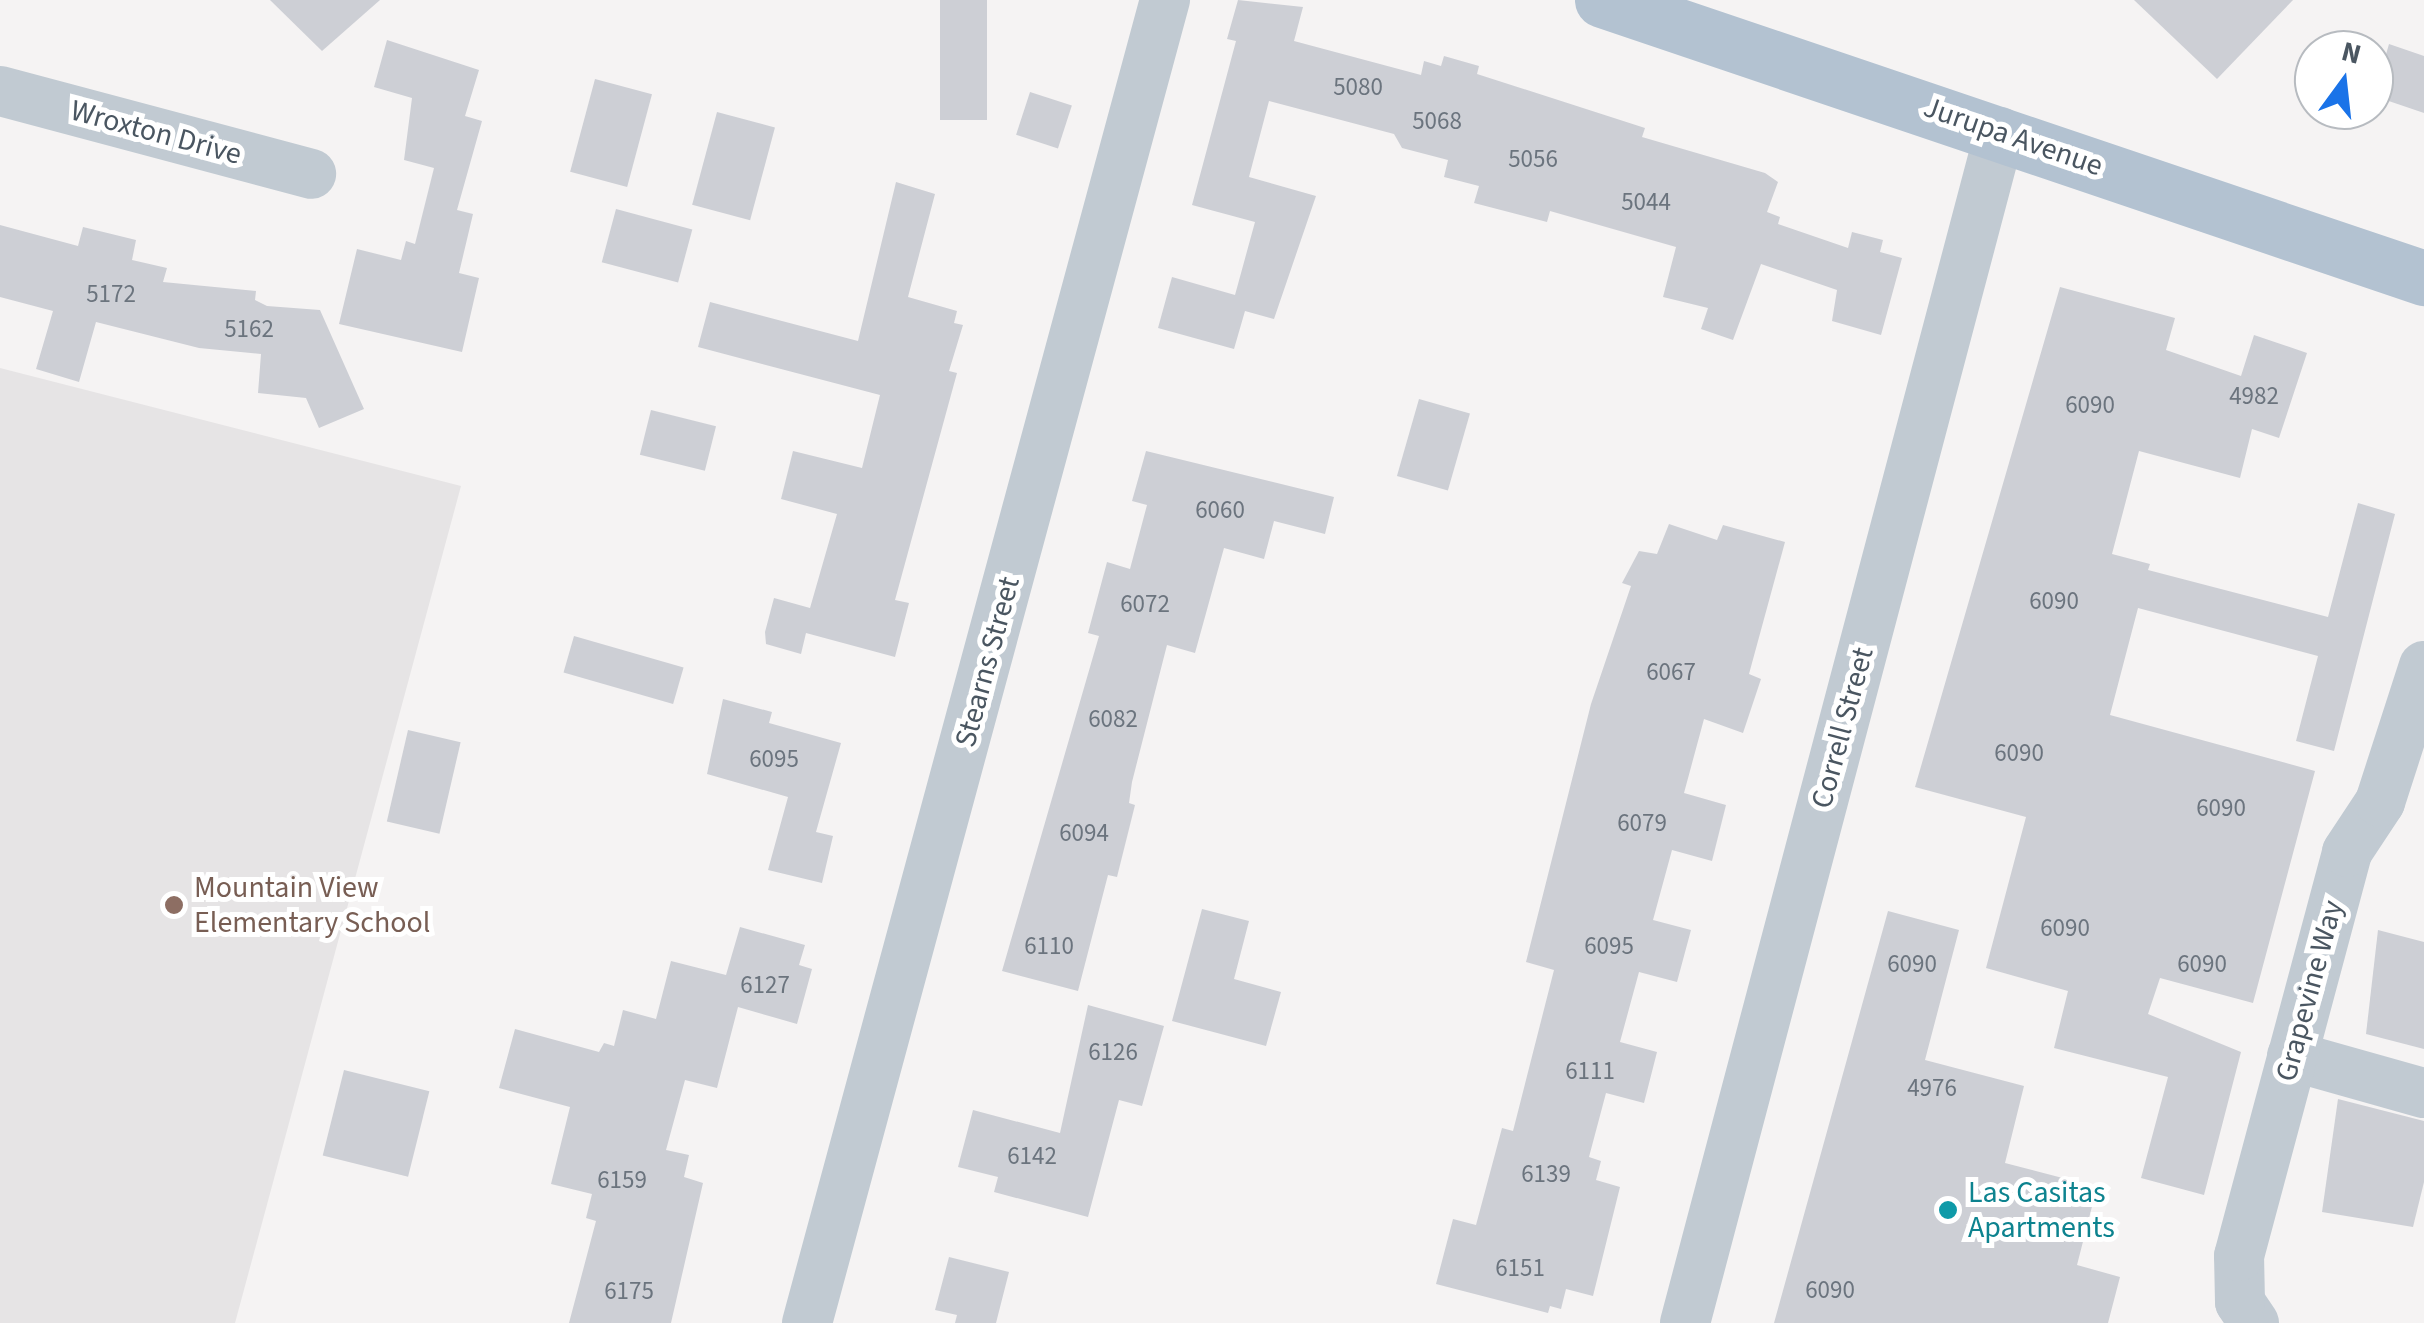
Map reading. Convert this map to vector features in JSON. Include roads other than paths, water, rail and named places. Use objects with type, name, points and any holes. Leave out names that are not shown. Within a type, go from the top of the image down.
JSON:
[{"type":"main road","name":"Jurupa Avenue","points":[[1602,0],[2424,278]]},
{"type":"street","name":"Stearns Street","points":[[806,1323],[1165,0]]},
{"type":"street","name":"Wroxton Drive","points":[[0,92],[311,174]]},
{"type":"street","name":"Correll Street","points":[[1686,1323],[2000,132]]},
{"type":"street","name":"Grapevine Way","points":[[2254,1323],[2240,1302],[2239,1256],[2347,852],[2380,802],[2424,666]]},
{"type":"street","points":[[2292,1056],[2424,1093]]},
{"type":"place","name":"Mountain View Elementary School","points":[[174,905]]},
{"type":"place","name":"Las Casitas Apartments","points":[[1948,1210]]}]
